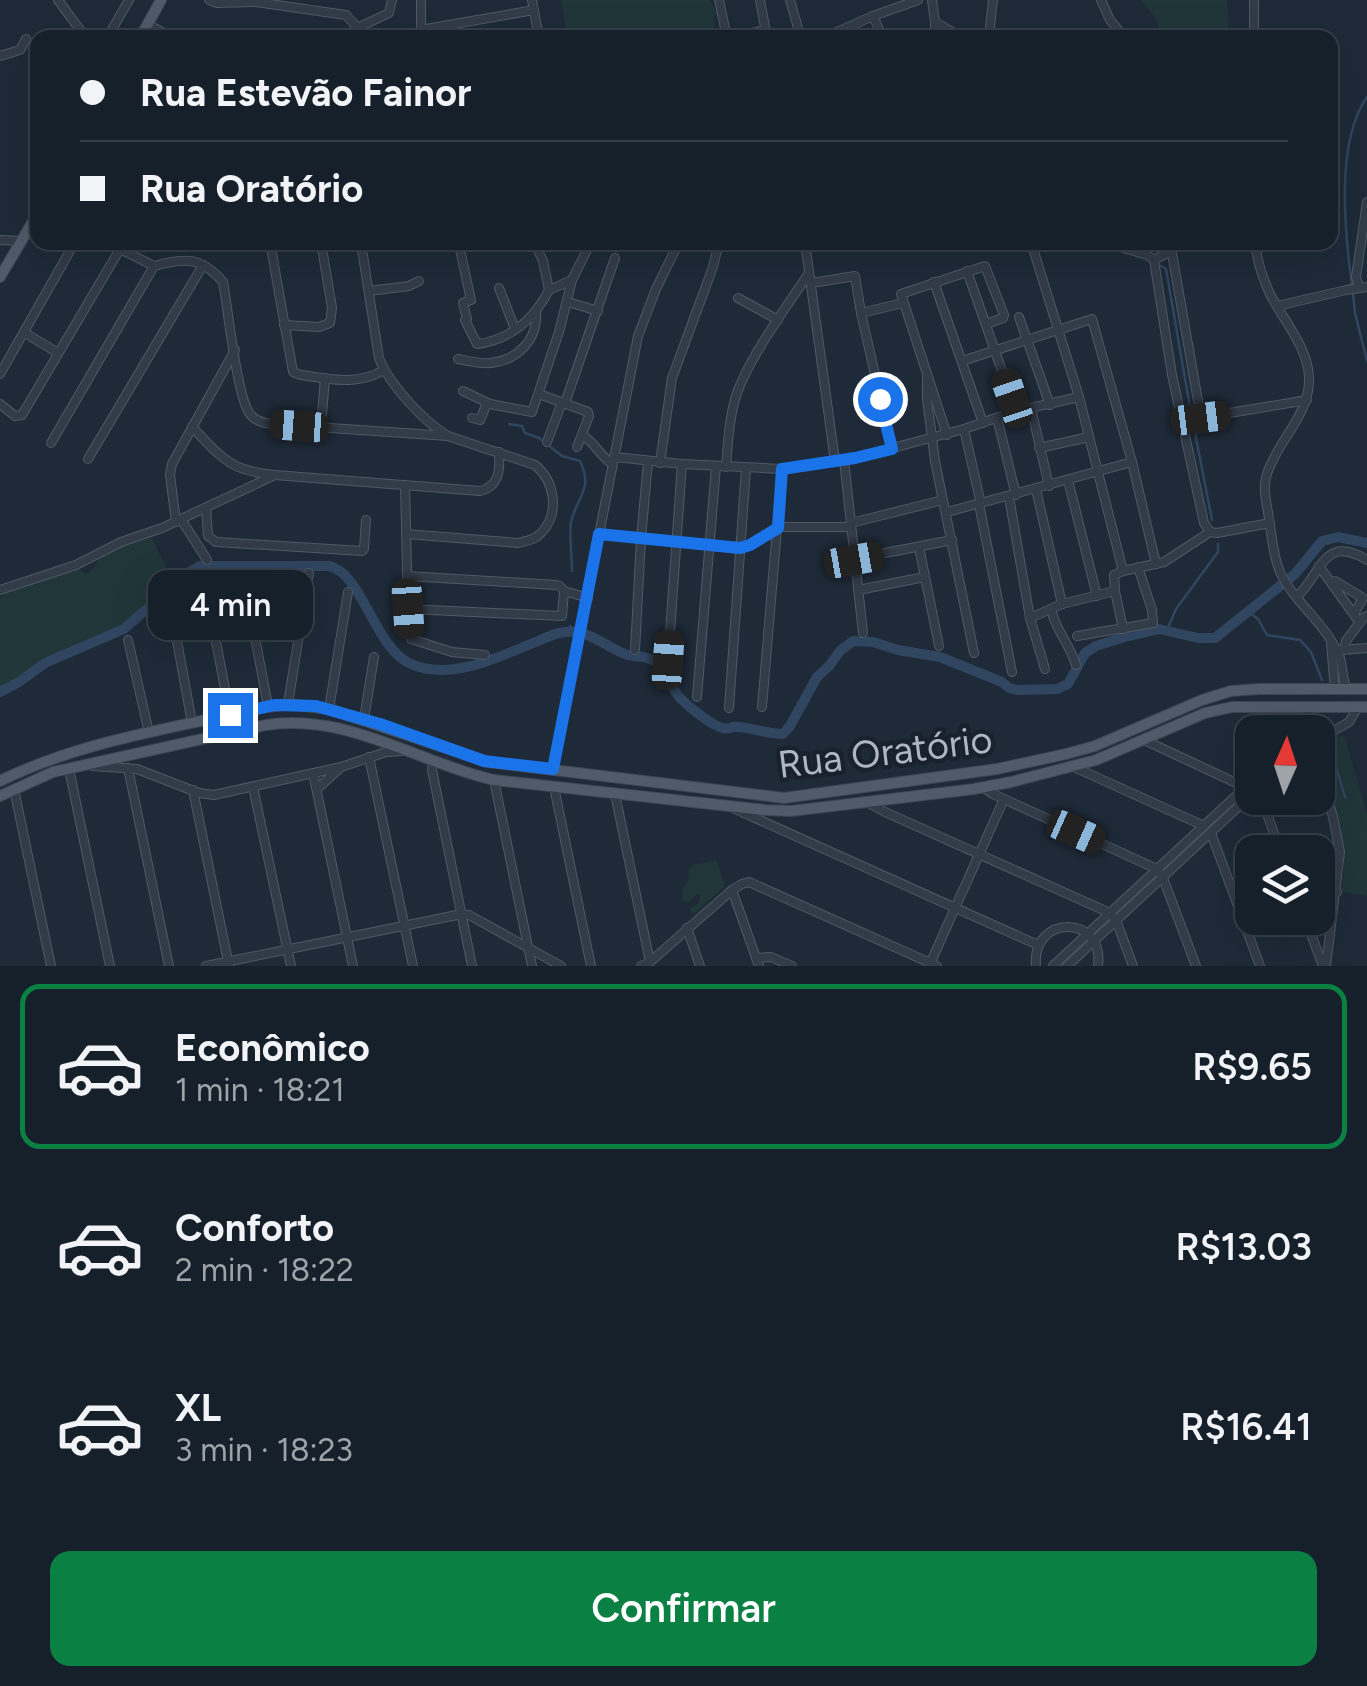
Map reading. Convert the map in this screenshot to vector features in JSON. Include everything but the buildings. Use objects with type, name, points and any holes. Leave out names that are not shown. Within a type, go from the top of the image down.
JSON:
[{"type":"main road","points":[[144,30],[161,0]]},
{"type":"main road","points":[[0,277],[30,225]]},
{"type":"main road","points":[[1308,706],[1310,695],[1320,689]]},
{"type":"main road","points":[[1344,689],[1362,707]]},
{"type":"main road","name":"Rua Oratório","points":[[0,781],[56,756],[288,704],[329,709],[476,759],[506,765],[772,798],[1008,767],[1066,754],[1231,691],[1367,689]]},
{"type":"main road","name":"Rua Oratório","points":[[0,796],[42,776],[75,767],[266,724],[291,722],[333,726],[494,780],[791,810],[1011,782],[1096,760],[1205,713],[1232,707],[1362,707]]},
{"type":"main road","points":[[494,780],[498,770],[506,765]]},
{"type":"main road","points":[[608,776],[616,794]]},
{"type":"street","points":[[58,0],[80,30]]},
{"type":"street","points":[[112,30],[129,0]]},
{"type":"street","points":[[208,0],[256,2],[346,16],[352,20],[354,30]]},
{"type":"street","points":[[359,30],[389,12],[392,0]]},
{"type":"street","points":[[420,30],[422,0]]},
{"type":"street","points":[[719,0],[726,30]]},
{"type":"street","points":[[760,0],[765,30]]},
{"type":"street","points":[[790,0],[802,30]]},
{"type":"street","points":[[841,30],[918,0]]},
{"type":"street","points":[[932,0],[934,30]]},
{"type":"street","points":[[990,27],[993,0]]},
{"type":"street","points":[[1101,0],[1118,30]]},
{"type":"street","points":[[1254,0],[1254,30]]},
{"type":"street","points":[[436,30],[533,5],[538,30]]},
{"type":"street","points":[[873,16],[879,30]]},
{"type":"street","points":[[935,22],[949,30]]},
{"type":"street","points":[[147,24],[158,30]]},
{"type":"street","points":[[0,56],[20,50],[26,39]]},
{"type":"street","points":[[1367,202],[1365,242],[1356,276],[1358,288],[1367,298]]},
{"type":"street","points":[[0,240],[20,241]]},
{"type":"street","points":[[0,374],[71,250]]},
{"type":"street","points":[[0,404],[19,416],[118,250],[154,266],[184,258],[203,265],[222,282],[246,408],[255,419],[262,423],[448,436],[535,465],[550,483],[551,515],[536,538],[518,543],[406,534]]},
{"type":"street","points":[[271,250],[294,372],[365,380],[384,370]]},
{"type":"street","points":[[284,326],[330,323],[332,308],[321,250]]},
{"type":"street","points":[[362,250],[384,370],[415,408],[448,436]]},
{"type":"street","points":[[458,250],[471,300],[463,303],[466,324],[475,342],[480,345],[515,329],[536,313]]},
{"type":"street","points":[[458,359],[488,364],[504,360],[532,339],[536,313],[548,290],[538,250]]},
{"type":"street","points":[[463,391],[487,403],[532,412],[572,280],[586,250]]},
{"type":"street","points":[[553,769],[638,336],[675,250]]},
{"type":"street","points":[[660,462],[672,378],[717,250]]},
{"type":"street","points":[[806,250],[851,525],[863,633]]},
{"type":"street","points":[[1033,250],[1079,397],[1123,570]]},
{"type":"street","points":[[1129,250],[1150,257],[1164,250]]},
{"type":"street","points":[[1144,250],[1150,257],[1204,523],[1210,532]]},
{"type":"street","points":[[1171,250],[1201,418]]},
{"type":"street","points":[[1257,250],[1261,274],[1308,366],[1307,400],[1267,473],[1265,496],[1270,523],[1281,574],[1338,650],[1344,689]]},
{"type":"street","points":[[547,442],[615,258]]},
{"type":"street","points":[[88,459],[203,265]]},
{"type":"street","points":[[51,443],[154,266]]},
{"type":"street","points":[[860,313],[934,282],[986,266],[1004,315],[986,324]]},
{"type":"street","points":[[966,271],[1016,411]]},
{"type":"street","points":[[696,697],[710,546],[737,394],[810,272]]},
{"type":"street","points":[[812,283],[855,276],[892,449]]},
{"type":"street","points":[[548,290],[572,280]]},
{"type":"street","points":[[368,291],[419,282]]},
{"type":"street","points":[[934,282],[983,423]]},
{"type":"street","points":[[499,288],[515,329]]},
{"type":"street","points":[[1277,306],[1358,288]]},
{"type":"street","points":[[738,298],[778,320]]},
{"type":"street","points":[[902,298],[947,434]]},
{"type":"street","points":[[568,302],[598,311]]},
{"type":"street","points":[[1020,317],[1050,405]]},
{"type":"street","points":[[962,361],[1092,319],[1156,564]]},
{"type":"street","points":[[24,333],[58,353]]},
{"type":"street","points":[[207,560],[179,520],[170,470],[235,350]]},
{"type":"street","points":[[219,382],[239,375]]},
{"type":"street","points":[[927,375],[932,439],[974,653]]},
{"type":"street","points":[[321,427],[325,378]]},
{"type":"street","points":[[539,394],[589,414],[578,447]]},
{"type":"street","points":[[582,436],[614,460],[782,469],[892,449],[1016,411],[1079,397]]},
{"type":"street","points":[[1182,422],[1307,400]]},
{"type":"street","points":[[472,418],[480,420],[487,403]]},
{"type":"street","points":[[1030,408],[1048,486]]},
{"type":"street","points":[[997,418],[1030,618],[1045,669]]},
{"type":"street","points":[[192,427],[225,460],[246,471],[276,475],[480,490],[487,489],[498,477],[499,452]]},
{"type":"street","points":[[964,430],[1012,672]]},
{"type":"street","points":[[1040,448],[1089,436]]},
{"type":"street","points":[[634,650],[648,461]]},
{"type":"street","points":[[947,512],[1132,462]]},
{"type":"street","points":[[668,660],[682,464]]},
{"type":"street","points":[[729,708],[746,468]]},
{"type":"street","points":[[762,707],[782,469]]},
{"type":"street","points":[[246,471],[246,490]]},
{"type":"street","points":[[0,590],[76,565],[276,475]]},
{"type":"street","points":[[1068,480],[1097,596]]},
{"type":"street","points":[[405,485],[410,633],[414,641],[452,652],[485,655]]},
{"type":"street","points":[[1036,489],[1062,604]]},
{"type":"street","points":[[599,534],[740,548],[778,528],[851,525],[944,500]]},
{"type":"street","points":[[206,508],[208,536],[216,542],[362,551],[366,520]]},
{"type":"street","points":[[1123,629],[1116,572],[1167,560],[1210,532],[1270,523]]},
{"type":"street","points":[[854,560],[952,540]]},
{"type":"street","points":[[919,547],[939,646]]},
{"type":"street","points":[[1292,591],[1326,558],[1343,550],[1367,560]]},
{"type":"street","points":[[1320,566],[1354,614],[1363,620],[1338,650]]},
{"type":"street","points":[[1077,636],[1154,622],[1138,567]]},
{"type":"street","points":[[288,704],[309,573]]},
{"type":"street","points":[[243,574],[268,706]]},
{"type":"street","points":[[407,576],[556,585],[588,598]]},
{"type":"street","points":[[858,590],[926,578]]},
{"type":"street","points":[[1330,580],[1363,598],[1354,614]]},
{"type":"street","points":[[206,589],[230,715]]},
{"type":"street","points":[[408,609],[562,616],[564,591]]},
{"type":"street","points":[[329,709],[348,592]]},
{"type":"street","points":[[1030,618],[1062,604],[1116,593]]},
{"type":"street","points":[[171,608],[192,724]]},
{"type":"street","points":[[1050,609],[1076,666]]},
{"type":"street","points":[[128,640],[149,733]]},
{"type":"street","points":[[1338,650],[1367,648]]},
{"type":"street","points":[[364,719],[374,657]]},
{"type":"street","points":[[1308,706],[1308,715]]},
{"type":"street","points":[[1335,730],[1362,707]]},
{"type":"street","points":[[1160,733],[1162,748]]},
{"type":"street","points":[[1144,740],[1235,782]]},
{"type":"street","points":[[110,966],[75,767],[132,768],[214,795],[342,767],[390,752],[408,751]]},
{"type":"street","points":[[136,754],[132,768],[170,966]]},
{"type":"street","points":[[369,758],[413,966]]},
{"type":"street","points":[[433,760],[472,966]]},
{"type":"street","points":[[1096,760],[1099,778]]},
{"type":"street","points":[[1074,766],[1208,829],[1260,966]]},
{"type":"street","points":[[316,789],[342,767]]},
{"type":"street","points":[[313,773],[353,966]]},
{"type":"street","points":[[494,780],[532,966]]},
{"type":"street","points":[[647,965],[732,890],[752,883],[932,965],[1011,782]]},
{"type":"street","points":[[254,787],[290,966]]},
{"type":"street","points":[[554,787],[591,966]]},
{"type":"street","points":[[984,788],[1160,874],[1196,966]]},
{"type":"street","points":[[14,789],[51,966]]},
{"type":"street","points":[[192,790],[228,964]]},
{"type":"street","points":[[616,794],[647,965]]},
{"type":"street","points":[[890,799],[894,815]]},
{"type":"street","points":[[867,802],[1113,917],[1133,966]]},
{"type":"street","points":[[1052,966],[1091,937],[1235,804]]},
{"type":"street","points":[[729,806],[1038,946]]},
{"type":"street","points":[[1324,966],[1340,864],[1332,815]]},
{"type":"street","points":[[732,890],[758,962],[771,957],[792,966]]},
{"type":"street","points":[[206,966],[462,914],[560,966]]},
{"type":"street","points":[[1036,966],[1038,946],[1044,937],[1057,928],[1073,927],[1091,937],[1098,953],[1098,966]]},
{"type":"street","points":[[687,928],[700,966]]},
{"type":"street","points":[[1311,935],[1324,966]]},
{"type":"street","points":[[1067,966],[1091,937]]},
{"type":"street","points":[[1314,943],[1329,948]]},
{"type":"green space","points":[[561,0],[710,0],[717,14],[713,17],[716,30],[567,30]]},
{"type":"green space","points":[[1141,0],[1227,0],[1229,25],[1226,30],[1160,30]]},
{"type":"green space","points":[[152,538],[176,588],[119,630],[48,659],[0,691],[0,597],[77,568],[86,574],[100,556]]},
{"type":"green space","points":[[1344,735],[1367,814],[1367,896],[1341,892],[1344,869],[1335,807],[1335,738]]},
{"type":"green space","points":[[716,860],[725,886],[695,913],[691,912],[700,895],[688,902],[682,899],[689,880],[688,870],[693,865]]},
{"type":"waterway","points":[[1352,286],[1345,215],[1346,163],[1350,138],[1367,97]]},
{"type":"waterway","points":[[1161,266],[1166,269],[1191,413]]},
{"type":"waterway","points":[[1353,294],[1367,361]]},
{"type":"waterway","points":[[509,424],[522,426],[525,433],[539,438],[562,456],[580,461],[585,487],[571,522],[572,571]]},
{"type":"waterway","points":[[1195,433],[1212,520]]},
{"type":"waterway","points":[[0,692],[45,663],[124,629],[168,584],[200,566],[329,566],[351,582],[386,642],[409,663],[439,670],[472,666],[554,634],[577,632],[625,654],[654,661],[666,672],[683,701],[718,726],[783,734],[817,677],[853,641],[940,657],[1009,688],[1057,689],[1068,684],[1085,653],[1096,646],[1159,629],[1215,638],[1295,574],[1322,541],[1338,537],[1367,543]]},
{"type":"waterway","points":[[1363,542],[1367,538]]},
{"type":"waterway","points":[[1167,630],[1176,609],[1218,552],[1218,544]]},
{"type":"waterway","points":[[1249,612],[1267,635],[1300,640],[1311,652],[1322,680]]},
{"type":"waterway","points":[[570,626],[570,631]]},
{"type":"waterway","points":[[1335,763],[1345,797]]},
{"type":"route","points":[[230,715],[274,705],[316,706],[484,761],[553,769],[599,534],[710,546],[750,545],[778,528],[782,469],[892,449],[880,399]]}]
